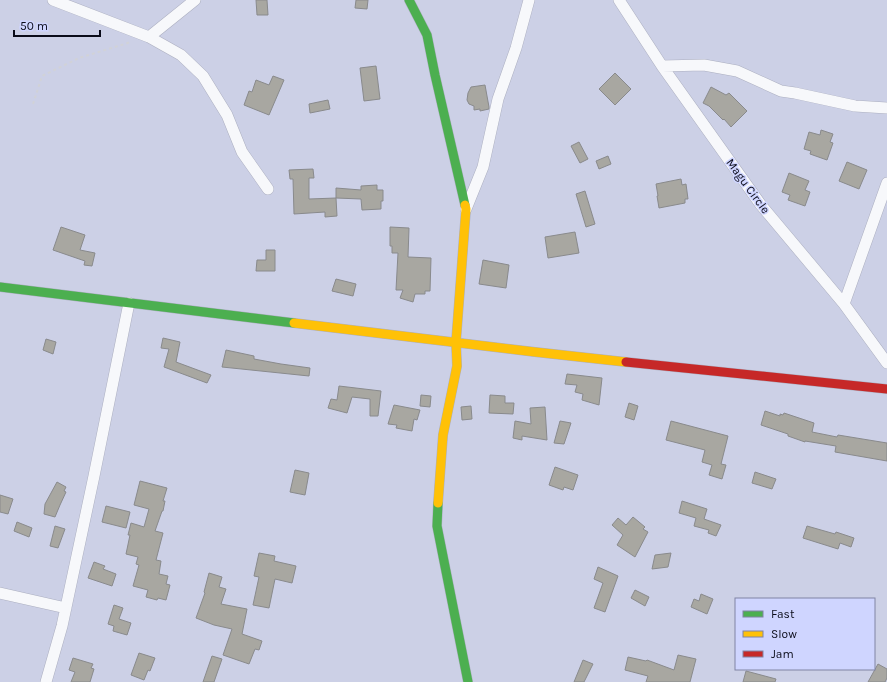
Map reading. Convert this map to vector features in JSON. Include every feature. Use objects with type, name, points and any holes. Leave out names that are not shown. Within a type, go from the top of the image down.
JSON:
[{"type":"main road","points":[[409,0],[427,35],[466,209],[456,342],[457,366],[443,436],[437,526],[468,682]]},
{"type":"main road","points":[[0,287],[574,356],[887,389]]},
{"type":"street","points":[[53,0],[149,37],[181,55],[203,76],[227,115],[242,152],[268,189]]},
{"type":"street","points":[[149,37],[195,0]]},
{"type":"street","points":[[466,209],[483,166],[498,99],[516,48],[529,0]]},
{"type":"street","name":"Magu Circle","points":[[619,0],[662,66],[761,205],[844,304],[887,363]]},
{"type":"street","points":[[662,66],[704,66],[737,71],[781,91],[855,106],[887,108]]},
{"type":"street","points":[[844,304],[887,183]]},
{"type":"street","points":[[46,682],[66,608],[129,303]]},
{"type":"street","points":[[0,593],[66,608]]},
{"type":"path","points":[[32,104],[42,76],[79,58],[149,37]]},
{"type":"building","points":[[256,0],[267,0],[268,15],[257,15]]},
{"type":"building","points":[[356,0],[368,0],[367,9],[355,8]]},
{"type":"building","points":[[376,66],[380,99],[364,101],[360,68]]},
{"type":"building","points":[[615,73],[631,89],[615,105],[599,89]]},
{"type":"building","points":[[273,76],[284,80],[269,115],[244,105],[249,91],[252,92],[256,80],[269,85]]},
{"type":"building","points":[[485,85],[489,109],[480,111],[480,109],[474,110],[474,106],[469,104],[467,100],[468,93],[471,87]]},
{"type":"building","points":[[711,87],[726,95],[729,93],[747,111],[731,127],[709,106],[703,103]]},
{"type":"building","points":[[328,100],[330,109],[310,113],[309,104]]},
{"type":"building","points":[[821,130],[833,134],[830,142],[833,143],[827,160],[810,154],[811,151],[804,149],[809,132],[820,135]]},
{"type":"building","points":[[579,142],[588,159],[580,163],[571,146]]},
{"type":"building","points":[[608,156],[611,164],[599,169],[596,161]]},
{"type":"building","points":[[847,162],[867,170],[859,189],[839,181]]},
{"type":"building","points":[[313,169],[314,178],[309,178],[309,199],[336,198],[337,216],[325,217],[325,212],[294,214],[293,179],[290,179],[289,170]]},
{"type":"building","points":[[789,173],[809,181],[805,190],[810,192],[805,206],[788,200],[790,195],[782,192]]},
{"type":"building","points":[[681,179],[682,185],[686,184],[688,199],[685,199],[685,203],[659,208],[656,184]]},
{"type":"building","points":[[377,185],[377,190],[383,190],[381,209],[362,210],[361,199],[336,198],[336,188],[361,190],[361,186]]},
{"type":"building","points":[[585,191],[595,224],[586,227],[576,194]]},
{"type":"building","points":[[61,227],[85,235],[80,250],[95,253],[92,266],[84,265],[85,261],[53,250]]},
{"type":"building","points":[[390,227],[409,228],[408,257],[431,258],[430,291],[425,291],[425,294],[415,294],[413,302],[400,298],[403,290],[396,290],[398,253],[392,253],[392,246],[390,246]]},
{"type":"building","points":[[575,232],[579,253],[548,258],[545,237]]},
{"type":"building","points":[[266,250],[275,250],[275,271],[256,271],[257,260],[266,260]]},
{"type":"building","points":[[483,260],[509,265],[506,288],[479,284]]},
{"type":"building","points":[[336,279],[356,284],[353,296],[332,291]]},
{"type":"building","points":[[163,338],[180,342],[176,362],[211,375],[207,383],[164,367],[169,349],[161,348]]},
{"type":"building","points":[[46,339],[56,342],[53,354],[43,350]]},
{"type":"building","points":[[226,350],[254,356],[254,359],[310,368],[309,376],[222,367]]},
{"type":"building","points":[[567,374],[602,378],[599,405],[582,400],[583,394],[575,392],[577,385],[565,384]]},
{"type":"building","points":[[339,386],[381,391],[378,416],[370,416],[370,399],[352,397],[347,413],[328,408],[331,399],[337,400]]},
{"type":"building","points":[[421,395],[431,396],[430,407],[420,406]]},
{"type":"building","points":[[490,395],[505,396],[505,403],[514,403],[513,414],[489,413]]},
{"type":"building","points":[[629,403],[638,406],[634,420],[625,417]]},
{"type":"building","points":[[394,405],[420,410],[417,420],[414,419],[412,431],[396,428],[397,425],[388,424]]},
{"type":"building","points":[[471,406],[472,419],[462,420],[461,407]]},
{"type":"building","points":[[545,407],[547,440],[522,436],[522,440],[513,438],[515,421],[531,424],[530,408]]},
{"type":"building","points":[[765,411],[780,416],[780,414],[783,415],[784,413],[814,423],[812,432],[837,437],[838,435],[887,443],[887,461],[835,452],[836,446],[805,442],[788,436],[788,434],[761,425]]},
{"type":"building","points":[[560,421],[571,423],[564,444],[554,443]]},
{"type":"building","points":[[671,421],[728,436],[721,464],[726,465],[722,479],[709,475],[712,465],[702,462],[705,450],[666,440]]},
{"type":"building","points":[[555,467],[578,475],[573,490],[564,487],[563,490],[549,485]]},
{"type":"building","points":[[295,470],[309,473],[305,495],[290,492]]},
{"type":"building","points":[[755,472],[776,479],[772,489],[752,483]]},
{"type":"building","points":[[140,481],[167,488],[163,501],[165,501],[163,511],[155,531],[163,533],[156,560],[161,561],[159,574],[168,576],[166,584],[170,585],[166,600],[158,598],[157,600],[146,597],[148,590],[133,586],[139,565],[136,564],[138,557],[126,554],[131,523],[144,527],[149,509],[134,505]]},
{"type":"building","points":[[57,482],[66,487],[64,491],[66,492],[55,517],[44,514],[45,504]]},
{"type":"building","points":[[0,495],[13,499],[8,514],[0,512]]},
{"type":"building","points":[[682,501],[707,509],[704,519],[721,525],[716,536],[708,533],[709,530],[694,526],[696,518],[679,513]]},
{"type":"building","points":[[106,506],[130,512],[126,528],[102,522]]},
{"type":"building","points":[[633,517],[645,527],[643,529],[648,532],[635,557],[617,545],[623,535],[612,525],[618,518],[626,525]]},
{"type":"building","points":[[17,522],[32,528],[29,537],[14,531]]},
{"type":"building","points":[[55,526],[65,529],[58,548],[50,546]]},
{"type":"building","points":[[807,526],[835,534],[836,532],[854,538],[851,547],[840,543],[838,549],[803,538]]},
{"type":"building","points":[[259,553],[275,556],[274,561],[296,566],[292,583],[275,579],[269,608],[253,605],[259,577],[254,576]]},
{"type":"building","points":[[671,553],[668,567],[652,569],[655,555]]},
{"type":"building","points":[[94,562],[105,566],[103,569],[116,574],[112,586],[88,578]]},
{"type":"building","points":[[598,567],[618,576],[605,612],[594,608],[603,583],[594,579]]},
{"type":"building","points":[[209,573],[222,577],[219,587],[226,589],[221,604],[247,609],[242,634],[262,641],[259,650],[255,649],[249,664],[223,655],[232,629],[214,625],[196,618],[205,593]]},
{"type":"building","points":[[635,590],[649,597],[645,606],[631,598]]},
{"type":"building","points":[[701,594],[713,599],[707,614],[691,607],[694,599],[699,601]]},
{"type":"building","points":[[114,605],[123,608],[119,619],[131,623],[127,635],[113,631],[114,626],[108,624]]},
{"type":"building","points":[[139,653],[155,658],[150,671],[148,670],[144,680],[131,675]]},
{"type":"building","points":[[678,655],[696,659],[690,682],[646,682],[648,676],[625,670],[628,657],[647,660],[674,670]]},
{"type":"building","points":[[212,656],[222,659],[214,682],[203,682]]},
{"type":"building","points":[[73,658],[93,664],[91,668],[94,669],[90,682],[71,682],[75,672],[69,670]]},
{"type":"building","points":[[583,660],[593,664],[584,682],[574,682]]},
{"type":"building","points":[[878,664],[887,669],[887,678],[885,682],[868,682]]},
{"type":"building","points":[[746,671],[776,679],[775,682],[743,682]]},
{"type":"traffic: fast","points":[[409,0],[427,35],[465,205]]},
{"type":"traffic: fast","points":[[0,287],[294,323]]},
{"type":"traffic: fast","points":[[438,503],[437,526],[468,682]]},
{"type":"traffic: slow","points":[[438,503],[443,435],[457,366],[456,342],[466,209],[465,205]]},
{"type":"traffic: slow","points":[[294,323],[626,362]]},
{"type":"traffic: jam","points":[[626,362],[887,389]]}]
